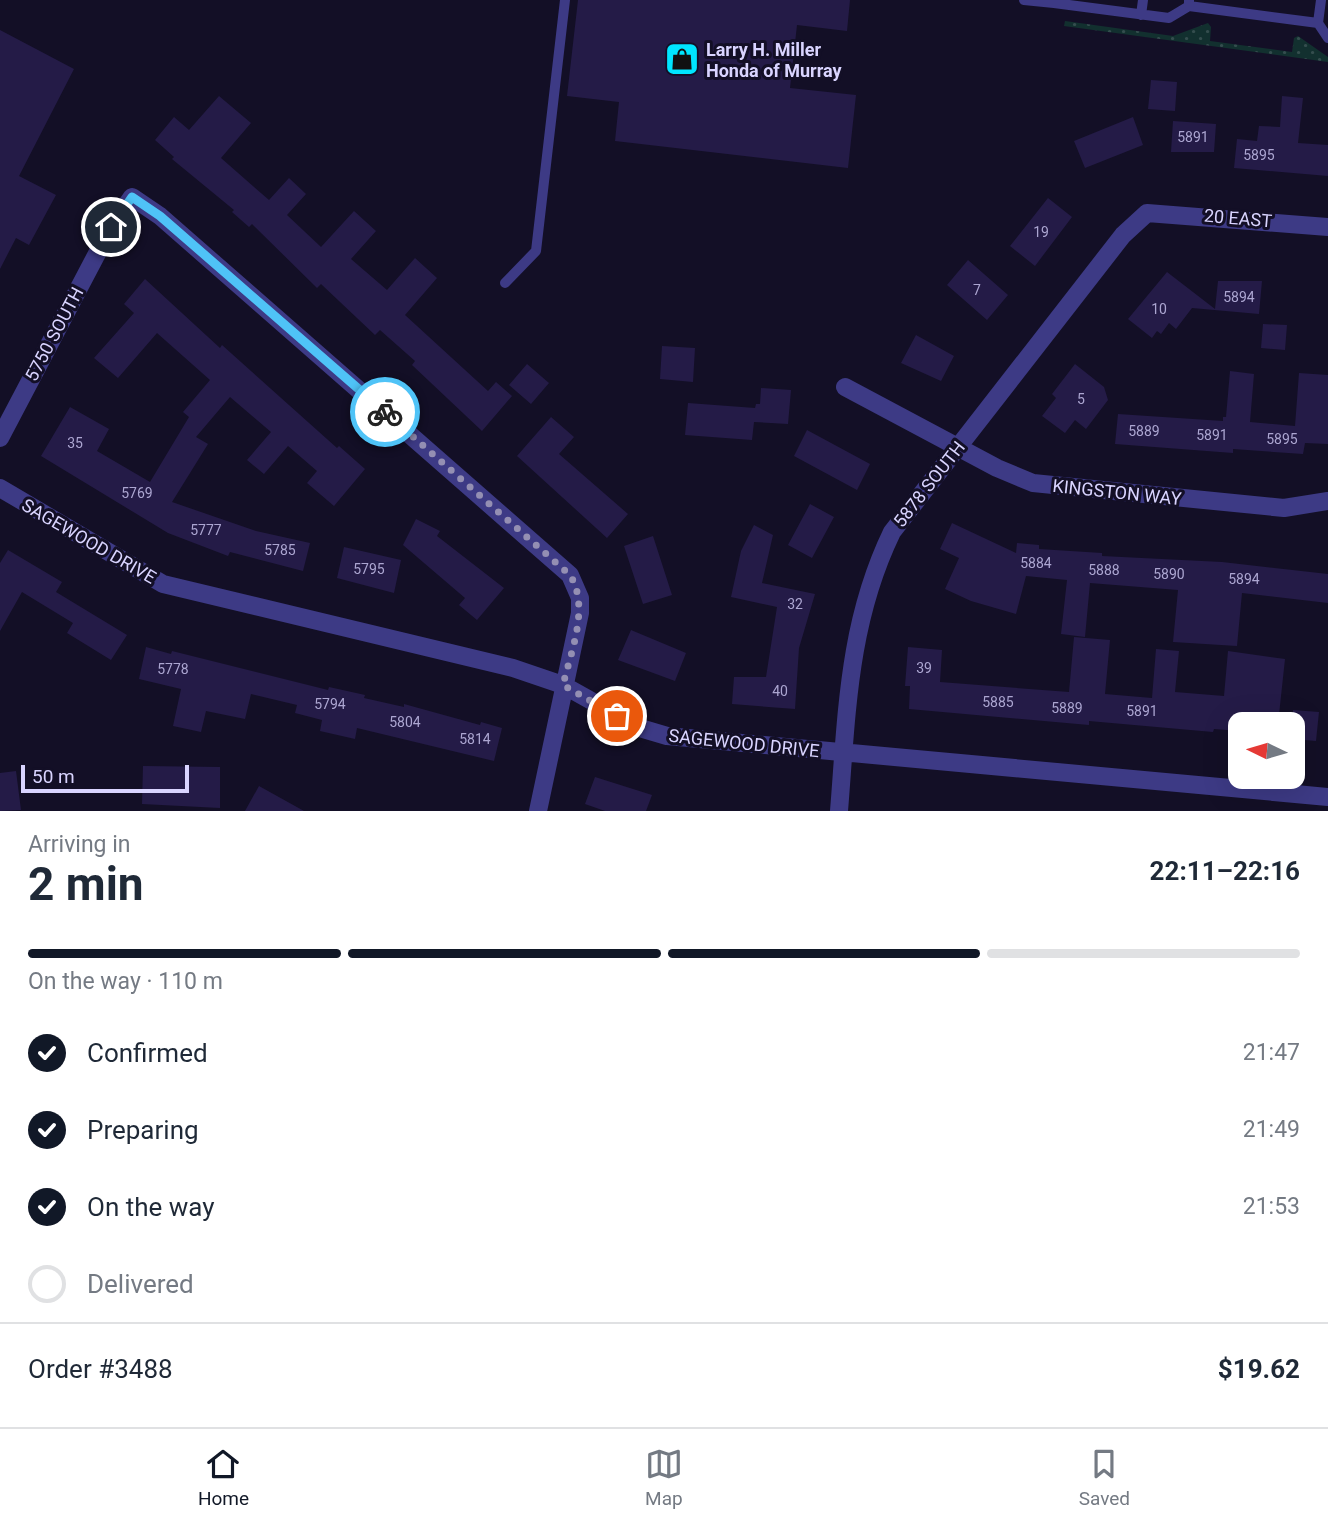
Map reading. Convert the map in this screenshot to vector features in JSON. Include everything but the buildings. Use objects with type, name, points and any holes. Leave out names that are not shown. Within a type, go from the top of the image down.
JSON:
[{"type":"street","name":"5750 SOUTH","points":[[0,438],[111,227],[132,197],[160,216],[570,575],[577,586],[580,613],[563,685]]},
{"type":"street","name":"20 EAST","points":[[1147,213],[1328,227]]},
{"type":"street","name":"5878 SOUTH","points":[[838,811],[853,655],[861,609],[873,569],[892,532],[1123,235],[1147,213]]},
{"type":"street","name":"KINGSTON WAY","points":[[845,387],[1033,483],[1062,488],[1284,508],[1328,501]]},
{"type":"street","name":"SAGEWOOD DRIVE","points":[[0,488],[163,584],[513,668],[563,685],[640,727],[667,736],[1328,797]]},
{"type":"street","points":[[538,811],[563,685]]},
{"type":"lane","points":[[505,282],[536,251],[565,0]]},
{"type":"lane","points":[[1024,0],[1169,18],[1189,3],[1318,23]]},
{"type":"lane","points":[[1141,15],[1143,0]]},
{"type":"lane","points":[[1321,0],[1318,23],[1328,38]]},
{"type":"green space","points":[[1065,21],[1173,36],[1208,23],[1211,27],[1210,41],[1292,52],[1294,38],[1298,36],[1328,57],[1328,62],[1064,26]]},
{"type":"way so far","points":[[385,412],[570,575],[577,586],[580,613],[563,685],[617,716]]},
{"type":"place","name":"Larry H. Miller Honda of Murray","points":[[682,59]]},
{"type":"route","points":[[111,227],[132,197],[160,216],[385,412]]}]
